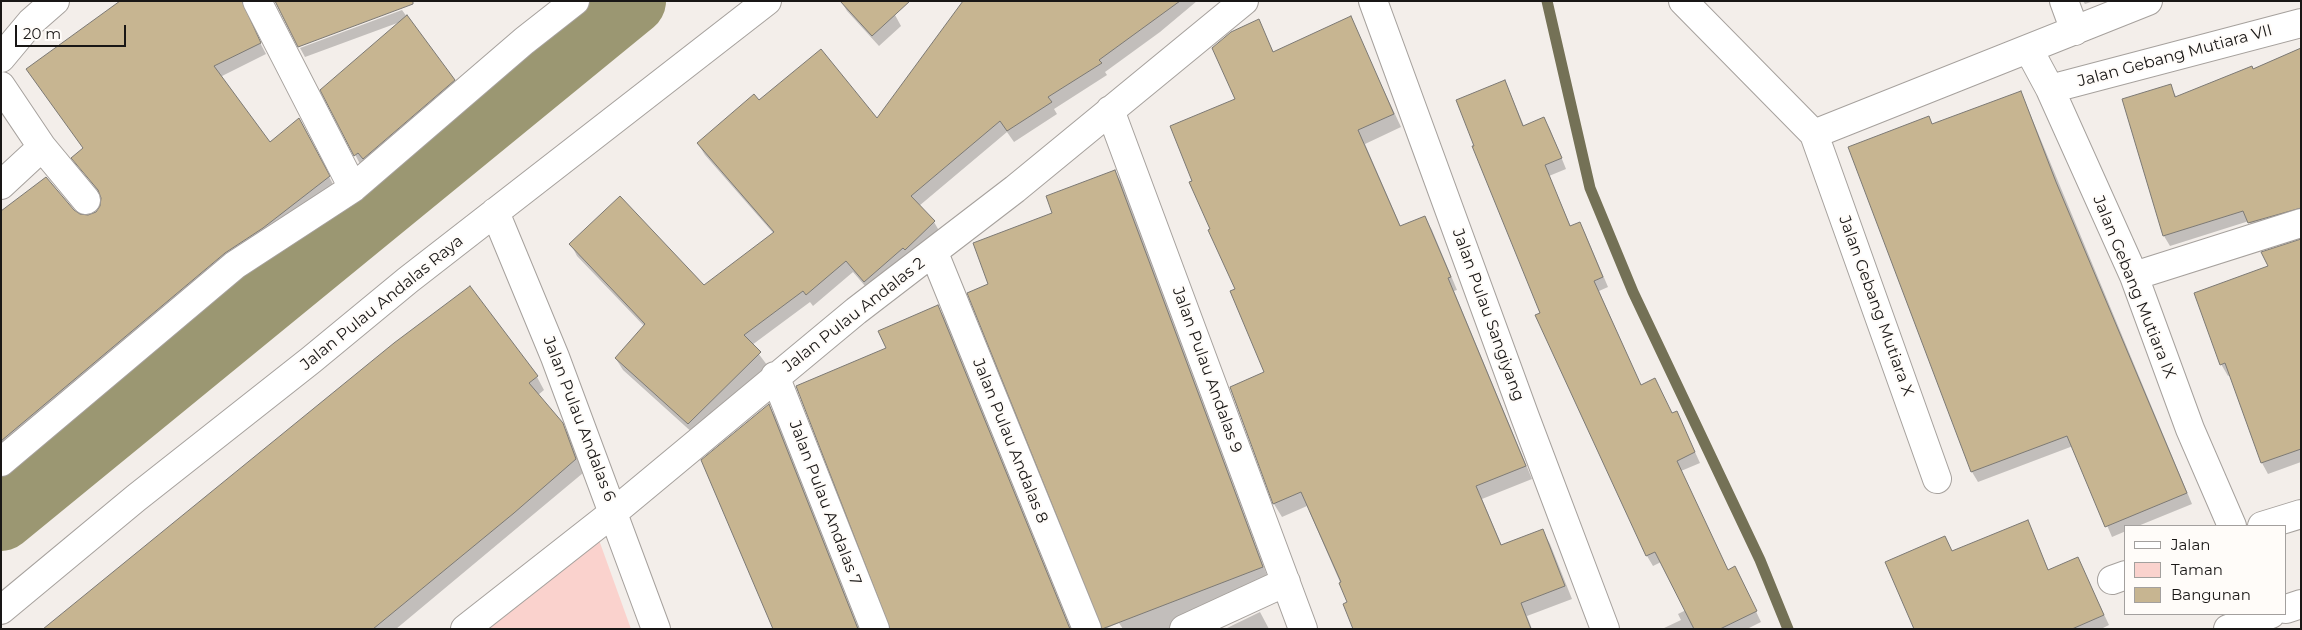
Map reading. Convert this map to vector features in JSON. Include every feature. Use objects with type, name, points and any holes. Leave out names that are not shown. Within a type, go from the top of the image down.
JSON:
[{"type":"street","points":[[1,58],[31,22],[55,1]]},
{"type":"street","points":[[256,1],[353,188]]},
{"type":"street","points":[[1,462],[235,265],[353,188],[524,41],[575,1]]},
{"type":"street","name":"Jalan Pulau Andalas Raya","points":[[1,610],[136,498],[495,212],[766,1]]},
{"type":"street","name":"Jalan Pulau Andalas 2","points":[[465,629],[614,512],[856,311],[934,253],[1244,1]]},
{"type":"street","name":"Jalan Pulau Sangiyang","points":[[1373,1],[1525,417],[1605,629]]},
{"type":"street","name":"Jalan Gebang Mutiara X","points":[[1683,1],[1814,134],[1937,479]]},
{"type":"street","points":[[2064,1],[2075,31]]},
{"type":"street","points":[[1814,134],[2148,1]]},
{"type":"street","name":"Jalan Gebang Mutiara VII","points":[[2050,89],[2301,23]]},
{"type":"street","name":"Jalan Gebang Mutiara IX","points":[[2029,50],[2050,89],[2134,276],[2202,458],[2232,525]]},
{"type":"street","points":[[1,86],[42,147],[86,200]]},
{"type":"street","name":"Jalan Pulau Andalas 9","points":[[1110,110],[1304,629]]},
{"type":"street","points":[[1,185],[42,147]]},
{"type":"street","name":"Jalan Pulau Andalas 6","points":[[495,212],[556,357],[656,629]]},
{"type":"street","points":[[2134,276],[2301,224]]},
{"type":"street","name":"Jalan Pulau Andalas 8","points":[[934,253],[1087,629]]},
{"type":"street","name":"Jalan Pulau Andalas 7","points":[[776,376],[875,629]]},
{"type":"street","points":[[2265,525],[2301,514]]},
{"type":"street","points":[[1184,629],[1286,582]]},
{"type":"street","points":[[2287,609],[2301,604]]},
{"type":"street","points":[[2228,629],[2268,615]]},
{"type":"street","points":[[2279,615],[2285,629]]},
{"type":"green space","points":[[599,540],[631,629],[489,629]]},
{"type":"building","points":[[120,1],[242,1],[261,43],[214,66],[270,142],[299,118],[330,176],[263,228],[225,253],[1,441],[1,211],[46,177],[74,210],[80,214],[88,215],[96,212],[100,206],[101,198],[98,190],[71,158],[83,148],[26,69]]},
{"type":"building","points":[[275,1],[413,1],[413,4],[298,47]]},
{"type":"building","points":[[840,1],[910,1],[872,36]]},
{"type":"building","points":[[963,1],[1180,1],[1099,60],[1102,63],[1048,97],[1052,102],[1007,131],[1000,121],[911,196],[935,221],[905,250],[903,248],[864,282],[846,261],[806,295],[803,291],[744,335],[761,352],[688,424],[615,358],[645,324],[569,244],[620,196],[704,285],[774,232],[697,143],[754,94],[759,100],[821,49],[877,118]]},
{"type":"building","points":[[407,15],[455,80],[363,159],[358,153],[354,156],[320,90]]},
{"type":"building","points":[[1351,16],[1394,114],[1358,130],[1400,226],[1425,216],[1451,277],[1448,278],[1526,466],[1476,486],[1501,545],[1543,529],[1565,586],[1521,603],[1531,629],[1353,629],[1343,604],[1347,602],[1339,583],[1341,582],[1301,492],[1273,504],[1230,387],[1264,372],[1230,291],[1235,289],[1208,230],[1210,229],[1189,182],[1192,181],[1170,126],[1235,99],[1212,48],[1231,32],[1259,19],[1273,52]]},
{"type":"building","points":[[2301,48],[2301,208],[2248,223],[2243,211],[2163,236],[2122,99],[2171,84],[2175,97],[2252,66],[2253,69]]},
{"type":"building","points":[[1505,80],[1523,126],[1544,117],[1562,158],[1545,165],[1570,226],[1580,222],[1603,277],[1594,281],[1641,385],[1655,378],[1672,413],[1677,411],[1695,452],[1677,461],[1728,570],[1735,566],[1757,611],[1720,629],[1694,629],[1655,552],[1646,556],[1535,315],[1540,313],[1472,146],[1474,146],[1456,100]]},
{"type":"building","points":[[2021,91],[2056,182],[2187,493],[2105,527],[2067,436],[1971,472],[1848,147],[1929,116],[1932,124]]},
{"type":"building","points":[[1115,170],[1263,567],[1102,629],[967,293],[988,284],[973,243],[1052,213],[1046,196]]},
{"type":"building","points":[[2301,239],[2301,449],[2261,463],[2225,363],[2220,365],[2194,293],[2268,266],[2261,252]]},
{"type":"building","points":[[470,286],[538,376],[529,383],[563,423],[576,459],[514,513],[373,629],[43,629],[394,343]]},
{"type":"building","points":[[938,305],[1070,629],[890,629],[796,386],[886,348],[878,331]]},
{"type":"building","points":[[769,404],[858,629],[773,629],[701,460]]},
{"type":"building","points":[[2028,520],[2048,570],[2078,557],[2104,615],[2072,629],[1914,629],[1885,562],[1945,536],[1952,551]]},
{"type":"waterway","points":[[1,517],[632,1]]},
{"type":"waterway","points":[[1547,1],[1590,188],[1633,292],[1760,560],[1788,629]]}]
